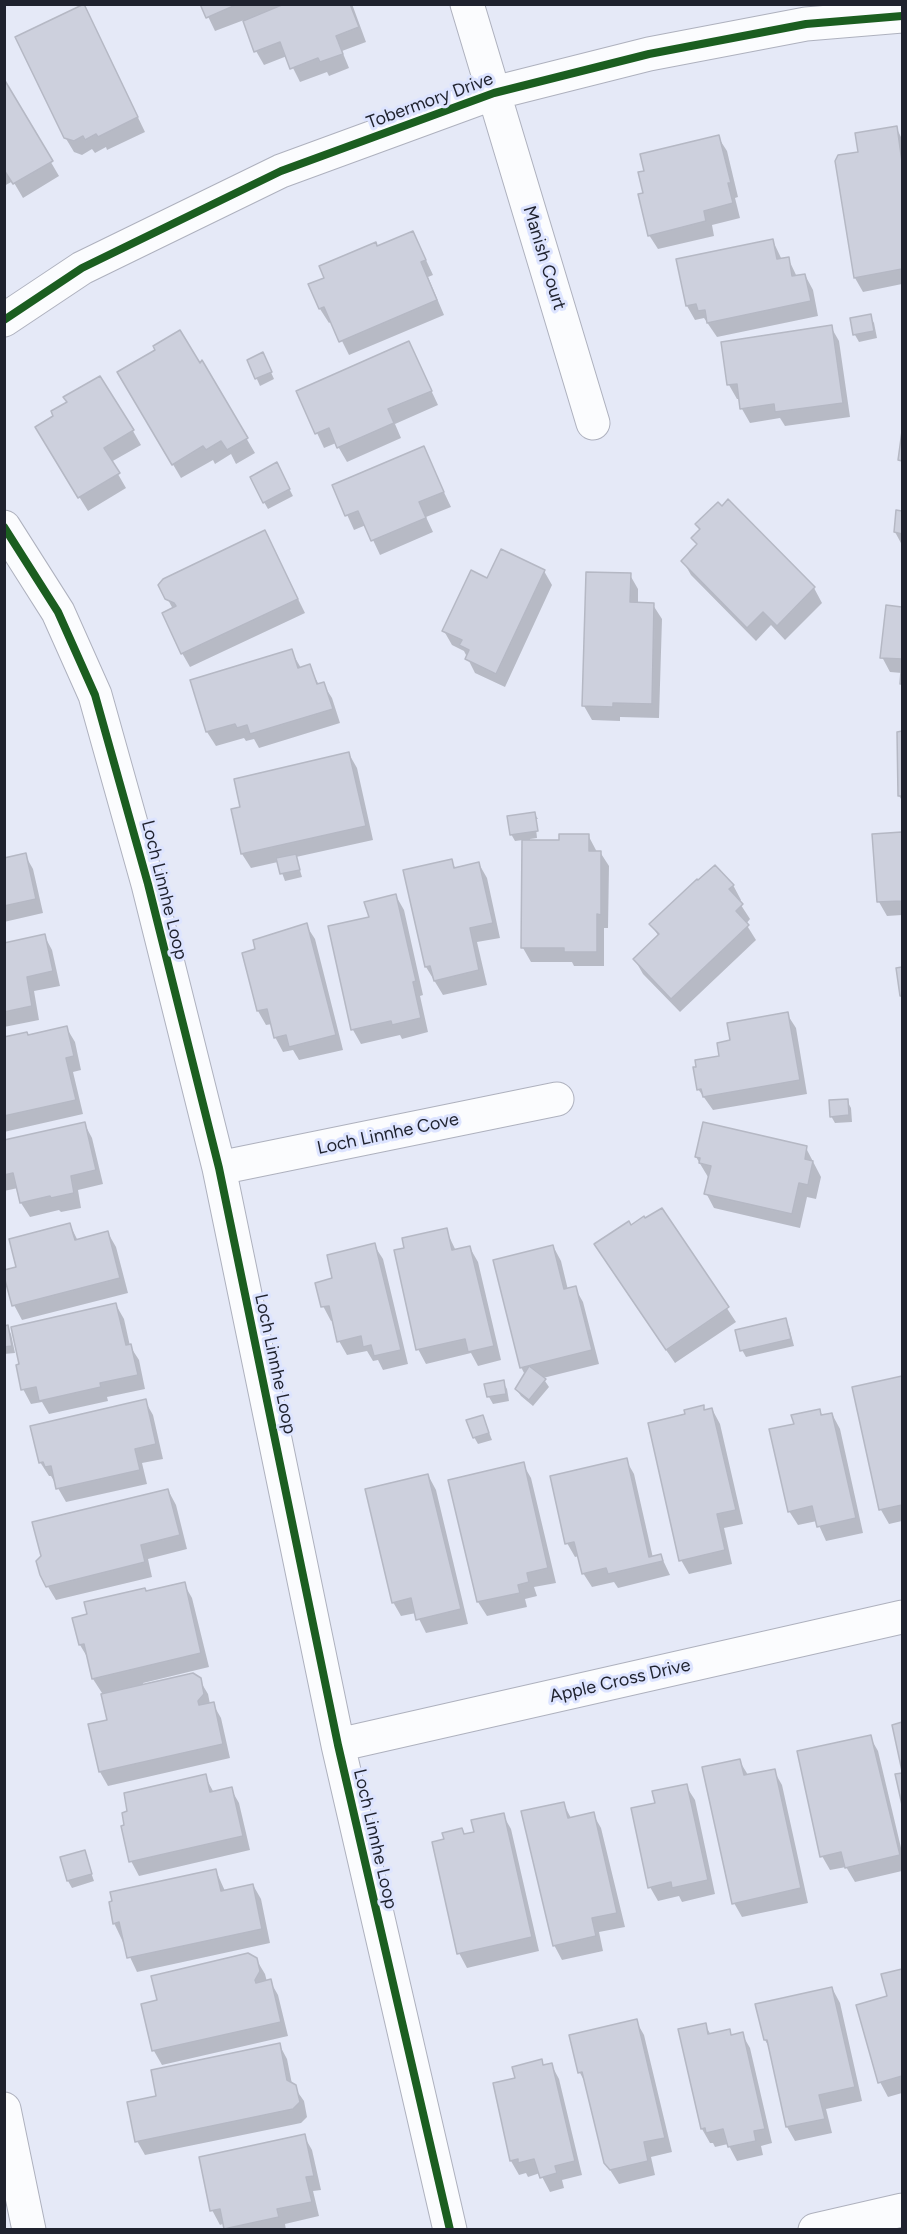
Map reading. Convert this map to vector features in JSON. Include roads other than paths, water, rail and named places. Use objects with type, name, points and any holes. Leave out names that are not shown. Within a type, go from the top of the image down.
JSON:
[{"type":"street","name":"Manish Court","points":[[467,4],[593,423]]},
{"type":"street","name":"Tobermory Drive","points":[[4,320],[82,268],[281,171],[494,93],[649,54],[806,24],[903,16]]},
{"type":"street","name":"Loch Linnhe Loop","points":[[4,527],[58,612],[95,695],[148,884],[219,1168],[339,1745],[450,2229]]},
{"type":"street","name":"Loch Linnhe Cove","points":[[219,1168],[557,1099]]},
{"type":"street","name":"Apple Cross Drive","points":[[339,1745],[903,1617]]},
{"type":"street","points":[[4,2109],[29,2229]]},
{"type":"street","points":[[815,2229],[903,2210]]}]
